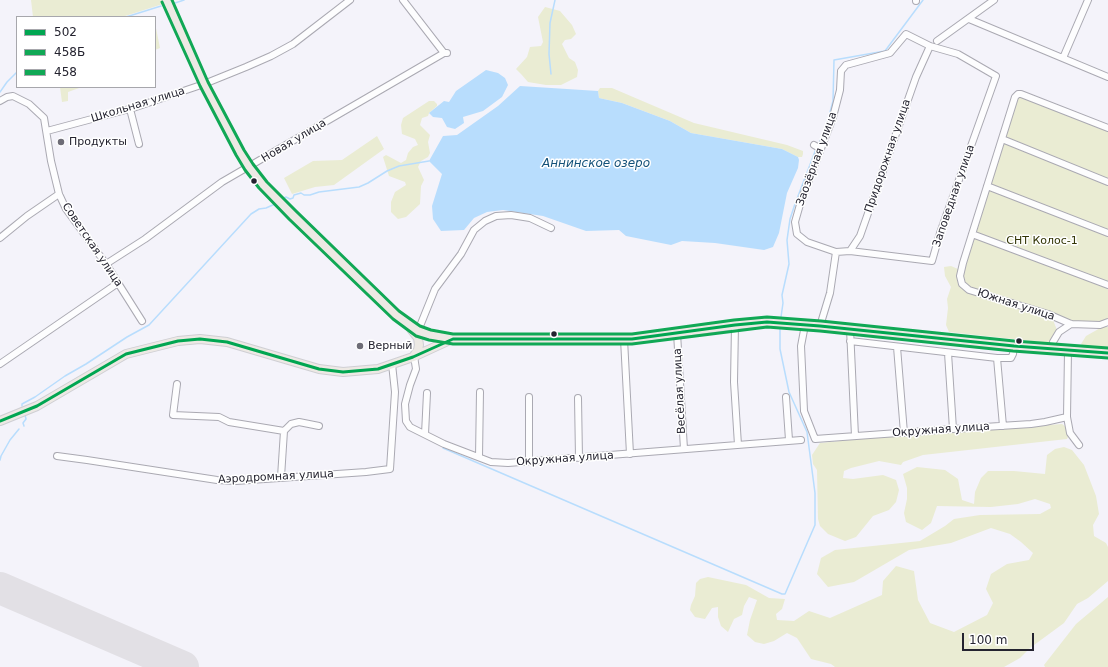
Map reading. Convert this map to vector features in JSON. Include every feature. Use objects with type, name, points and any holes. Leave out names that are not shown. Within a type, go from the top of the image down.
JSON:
[{"type":"main road","points":[[167,0],[204,84],[240,153],[249,167],[263,185],[292,215],[410,326],[418,331],[430,335],[453,339],[624,339],[767,322],[820,326],[1052,350],[1108,354]]},
{"type":"main road","points":[[410,326],[418,338],[418,350],[413,356]]},
{"type":"main road","points":[[0,421],[37,406],[126,354],[178,341],[200,339],[227,342],[319,369],[343,372],[378,369],[453,339]]},
{"type":"street","name":"Школьная улица","points":[[47,131],[130,109],[204,84],[265,59],[293,44],[350,0]]},
{"type":"street","name":"Новая улица","points":[[106,264],[145,239],[222,182],[446,53],[403,0]]},
{"type":"street","points":[[937,41],[994,0]]},
{"type":"street","points":[[1063,58],[1088,0]]},
{"type":"street","points":[[969,19],[1108,77]]},
{"type":"street","name":"Заозёрная улица","points":[[836,252],[802,239],[798,234],[795,222],[801,202],[834,117],[840,90],[841,71],[846,65],[890,53],[906,34],[930,46]]},
{"type":"street","name":"Заповедная улица","points":[[850,251],[932,261],[940,233],[996,76],[958,54],[930,46]]},
{"type":"street","name":"Придорожная улица","points":[[850,251],[860,236],[916,77],[930,46]]},
{"type":"street","points":[[1108,128],[1022,94],[1018,94],[1015,97],[972,234],[1108,285]]},
{"type":"street","name":"Советская улица","points":[[0,101],[7,97],[13,96],[29,104],[44,118],[51,161],[59,194],[66,209],[106,264],[142,321]]},
{"type":"street","points":[[130,109],[139,144]]},
{"type":"street","points":[[1002,138],[1108,182]]},
{"type":"street","points":[[814,145],[821,149]]},
{"type":"street","points":[[987,186],[1108,233]]},
{"type":"street","points":[[0,238],[27,216],[59,194]]},
{"type":"street","points":[[418,331],[435,289],[457,259],[474,230],[485,221],[496,216],[511,215],[530,218],[552,228]]},
{"type":"street","name":"Южная улица","points":[[972,234],[960,276],[962,284],[969,290],[1048,314],[1071,324]]},
{"type":"street","points":[[820,326],[830,293],[836,252],[850,251]]},
{"type":"street","points":[[0,364],[118,283]]},
{"type":"street","points":[[1052,350],[1053,342],[1059,332],[1071,324],[1100,325],[1108,322]]},
{"type":"street","points":[[735,325],[734,382],[738,445]]},
{"type":"street","name":"Окружная улица","points":[[805,325],[801,346],[804,411],[815,439],[1038,423],[1066,417]]},
{"type":"street","points":[[850,329],[855,436]]},
{"type":"street","name":"Весёлая улица","points":[[677,332],[684,449]]},
{"type":"street","points":[[624,339],[630,454]]},
{"type":"street","points":[[850,341],[997,358],[1011,358],[1014,346]]},
{"type":"street","points":[[897,347],[904,432]]},
{"type":"street","points":[[1068,351],[1066,417],[1070,433],[1079,445]]},
{"type":"street","points":[[948,353],[953,429]]},
{"type":"street","name":"Окружная улица","points":[[413,356],[416,369],[410,385],[404,413],[406,421],[410,427],[444,444],[499,463],[801,440]]},
{"type":"street","points":[[997,358],[1003,426]]},
{"type":"street","name":"Аэродромная улица","points":[[57,456],[206,479],[236,481],[390,469],[395,392],[392,364]]},
{"type":"street","points":[[177,384],[173,415],[219,417],[229,422],[284,431]]},
{"type":"street","points":[[479,457],[480,392]]},
{"type":"street","points":[[425,434],[426,393]]},
{"type":"street","points":[[529,397],[529,461]]},
{"type":"street","points":[[786,397],[789,440]]},
{"type":"street","points":[[578,398],[579,458]]},
{"type":"street","points":[[281,477],[284,431],[291,424],[299,422],[319,426]]},
{"type":"green space","points":[[31,0],[165,0],[166,3],[125,16],[33,16]]},
{"type":"green space","points":[[545,7],[560,11],[572,25],[576,34],[571,39],[565,40],[562,44],[569,58],[575,62],[578,70],[577,77],[561,85],[546,85],[528,82],[516,69],[527,57],[530,47],[541,46],[543,42],[538,17]]},
{"type":"green space","points":[[156,28],[160,48],[156,50]]},
{"type":"green space","points":[[60,88],[79,88],[68,92],[68,101],[62,102]]},
{"type":"green space","points":[[600,88],[612,88],[694,123],[787,145],[803,151],[802,157],[798,157],[782,149],[691,133],[670,121],[622,103],[599,98],[598,91]]},
{"type":"green space","name":"СНТ Колос-1","points":[[1020,95],[1108,130],[1108,319],[1106,321],[1079,323],[1045,312],[1053,320],[1057,330],[1054,338],[1049,343],[949,332],[946,325],[948,308],[947,299],[951,287],[945,276],[944,267],[951,266],[958,269],[963,275],[1017,98]]},
{"type":"green space","points":[[429,101],[434,101],[437,106],[429,113],[428,116],[422,118],[420,125],[430,135],[428,142],[430,153],[428,157],[421,161],[418,167],[424,180],[421,186],[420,204],[406,217],[398,219],[391,212],[391,202],[395,192],[406,185],[405,182],[389,176],[383,157],[386,155],[401,163],[406,160],[408,153],[413,147],[418,145],[415,139],[402,134],[401,125],[403,118]]},
{"type":"green space","points":[[377,136],[384,149],[334,185],[315,187],[292,194],[284,178],[313,161],[342,160]]},
{"type":"green space","points":[[1102,327],[1108,327],[1108,350],[1085,349],[1081,344],[1086,336]]},
{"type":"green space","points":[[1062,424],[1066,427],[1067,439],[923,455],[903,462],[901,465],[879,461],[851,468],[844,471],[843,478],[853,479],[883,475],[896,480],[899,490],[896,502],[889,510],[873,516],[856,537],[845,541],[828,534],[820,526],[818,519],[817,470],[813,464],[812,455],[820,443]]},
{"type":"green space","points":[[1064,447],[1072,450],[1084,465],[1096,496],[1099,514],[1093,525],[1094,536],[1106,543],[1108,547],[1108,581],[1088,598],[1077,604],[1064,623],[1030,648],[1020,658],[1004,667],[835,667],[831,664],[811,659],[797,638],[787,633],[774,641],[764,644],[755,642],[747,635],[750,620],[757,600],[749,597],[744,606],[742,615],[734,619],[728,632],[721,626],[718,617],[718,607],[712,608],[705,619],[695,617],[690,610],[695,596],[696,583],[700,579],[708,577],[746,585],[769,598],[785,599],[782,609],[776,614],[777,620],[794,621],[809,611],[830,618],[882,595],[883,581],[896,566],[914,571],[918,600],[930,623],[954,632],[987,615],[993,603],[986,589],[991,574],[1007,564],[1029,560],[1033,553],[1010,534],[991,528],[951,543],[909,550],[854,582],[828,587],[817,574],[821,558],[835,550],[920,541],[954,519],[980,515],[1040,514],[1051,508],[1050,504],[1035,499],[1018,504],[991,507],[937,506],[931,523],[922,530],[906,522],[904,513],[907,499],[907,488],[903,474],[917,467],[945,470],[958,479],[962,500],[974,504],[975,492],[981,478],[988,471],[1014,471],[1045,474],[1047,455],[1055,449]]},
{"type":"green space","points":[[1108,597],[1108,667],[1045,667],[1044,665],[1076,624]]},
{"type":"water","points":[[486,70],[498,73],[505,78],[508,85],[502,97],[483,111],[463,117],[464,123],[455,129],[447,127],[442,118],[433,117],[429,113],[444,101],[449,102],[456,91]]},
{"type":"water","name":"Аннинское озеро","points":[[520,86],[598,91],[599,98],[622,103],[670,121],[691,133],[782,149],[798,157],[798,168],[787,193],[779,233],[773,247],[764,250],[715,243],[682,241],[671,245],[626,236],[619,230],[586,231],[543,216],[503,210],[487,212],[474,218],[464,230],[441,231],[433,219],[432,206],[442,174],[429,161],[443,136],[457,135],[498,106]]},
{"type":"waterway","points":[[175,3],[184,0]]},
{"type":"waterway","points":[[551,74],[549,54],[550,23],[555,0]]},
{"type":"waterway","points":[[818,146],[828,120],[833,101],[834,60],[885,51],[923,0]]},
{"type":"waterway","points":[[129,16],[161,6]]},
{"type":"waterway","points":[[0,92],[16,73]]},
{"type":"waterway","points":[[781,317],[783,303],[782,295],[789,264],[787,240],[790,219],[816,149]]},
{"type":"waterway","points":[[282,199],[286,197],[290,199],[293,198],[294,195],[301,193],[304,195],[310,195],[319,192],[359,187],[399,166],[429,161]]},
{"type":"waterway","points":[[22,406],[22,404],[35,397],[65,376],[149,325],[251,214],[259,209],[275,204]]},
{"type":"waterway","points":[[443,448],[785,594],[815,525],[815,493],[807,432],[789,392],[780,349],[780,328]]},
{"type":"waterway","points":[[24,426],[23,423],[26,419],[25,415]]},
{"type":"waterway","points":[[0,460],[10,440],[19,429]]},
{"type":"runway","points":[[0,588],[183,667]]},
{"type":"transit line","name":"458","points":[[172,0],[208,82],[253,164],[267,182],[399,311],[420,326],[431,330],[453,334],[632,334],[767,317],[821,321],[1014,341],[1108,348]]},
{"type":"transit line","name":"458Б","points":[[162,2],[200,86],[245,170],[259,188],[289,219],[393,319],[416,336],[453,344],[632,344],[767,327],[1013,351],[1108,358]]},
{"type":"transit line","name":"502","points":[[0,421],[37,406],[126,354],[178,341],[200,339],[227,342],[319,369],[343,372],[378,369],[413,357],[453,339],[632,339],[767,322],[1014,346],[1108,353]]},
{"type":"place","name":"Продукты","points":[[61,142]]},
{"type":"place","name":"Верный","points":[[360,346]]}]
